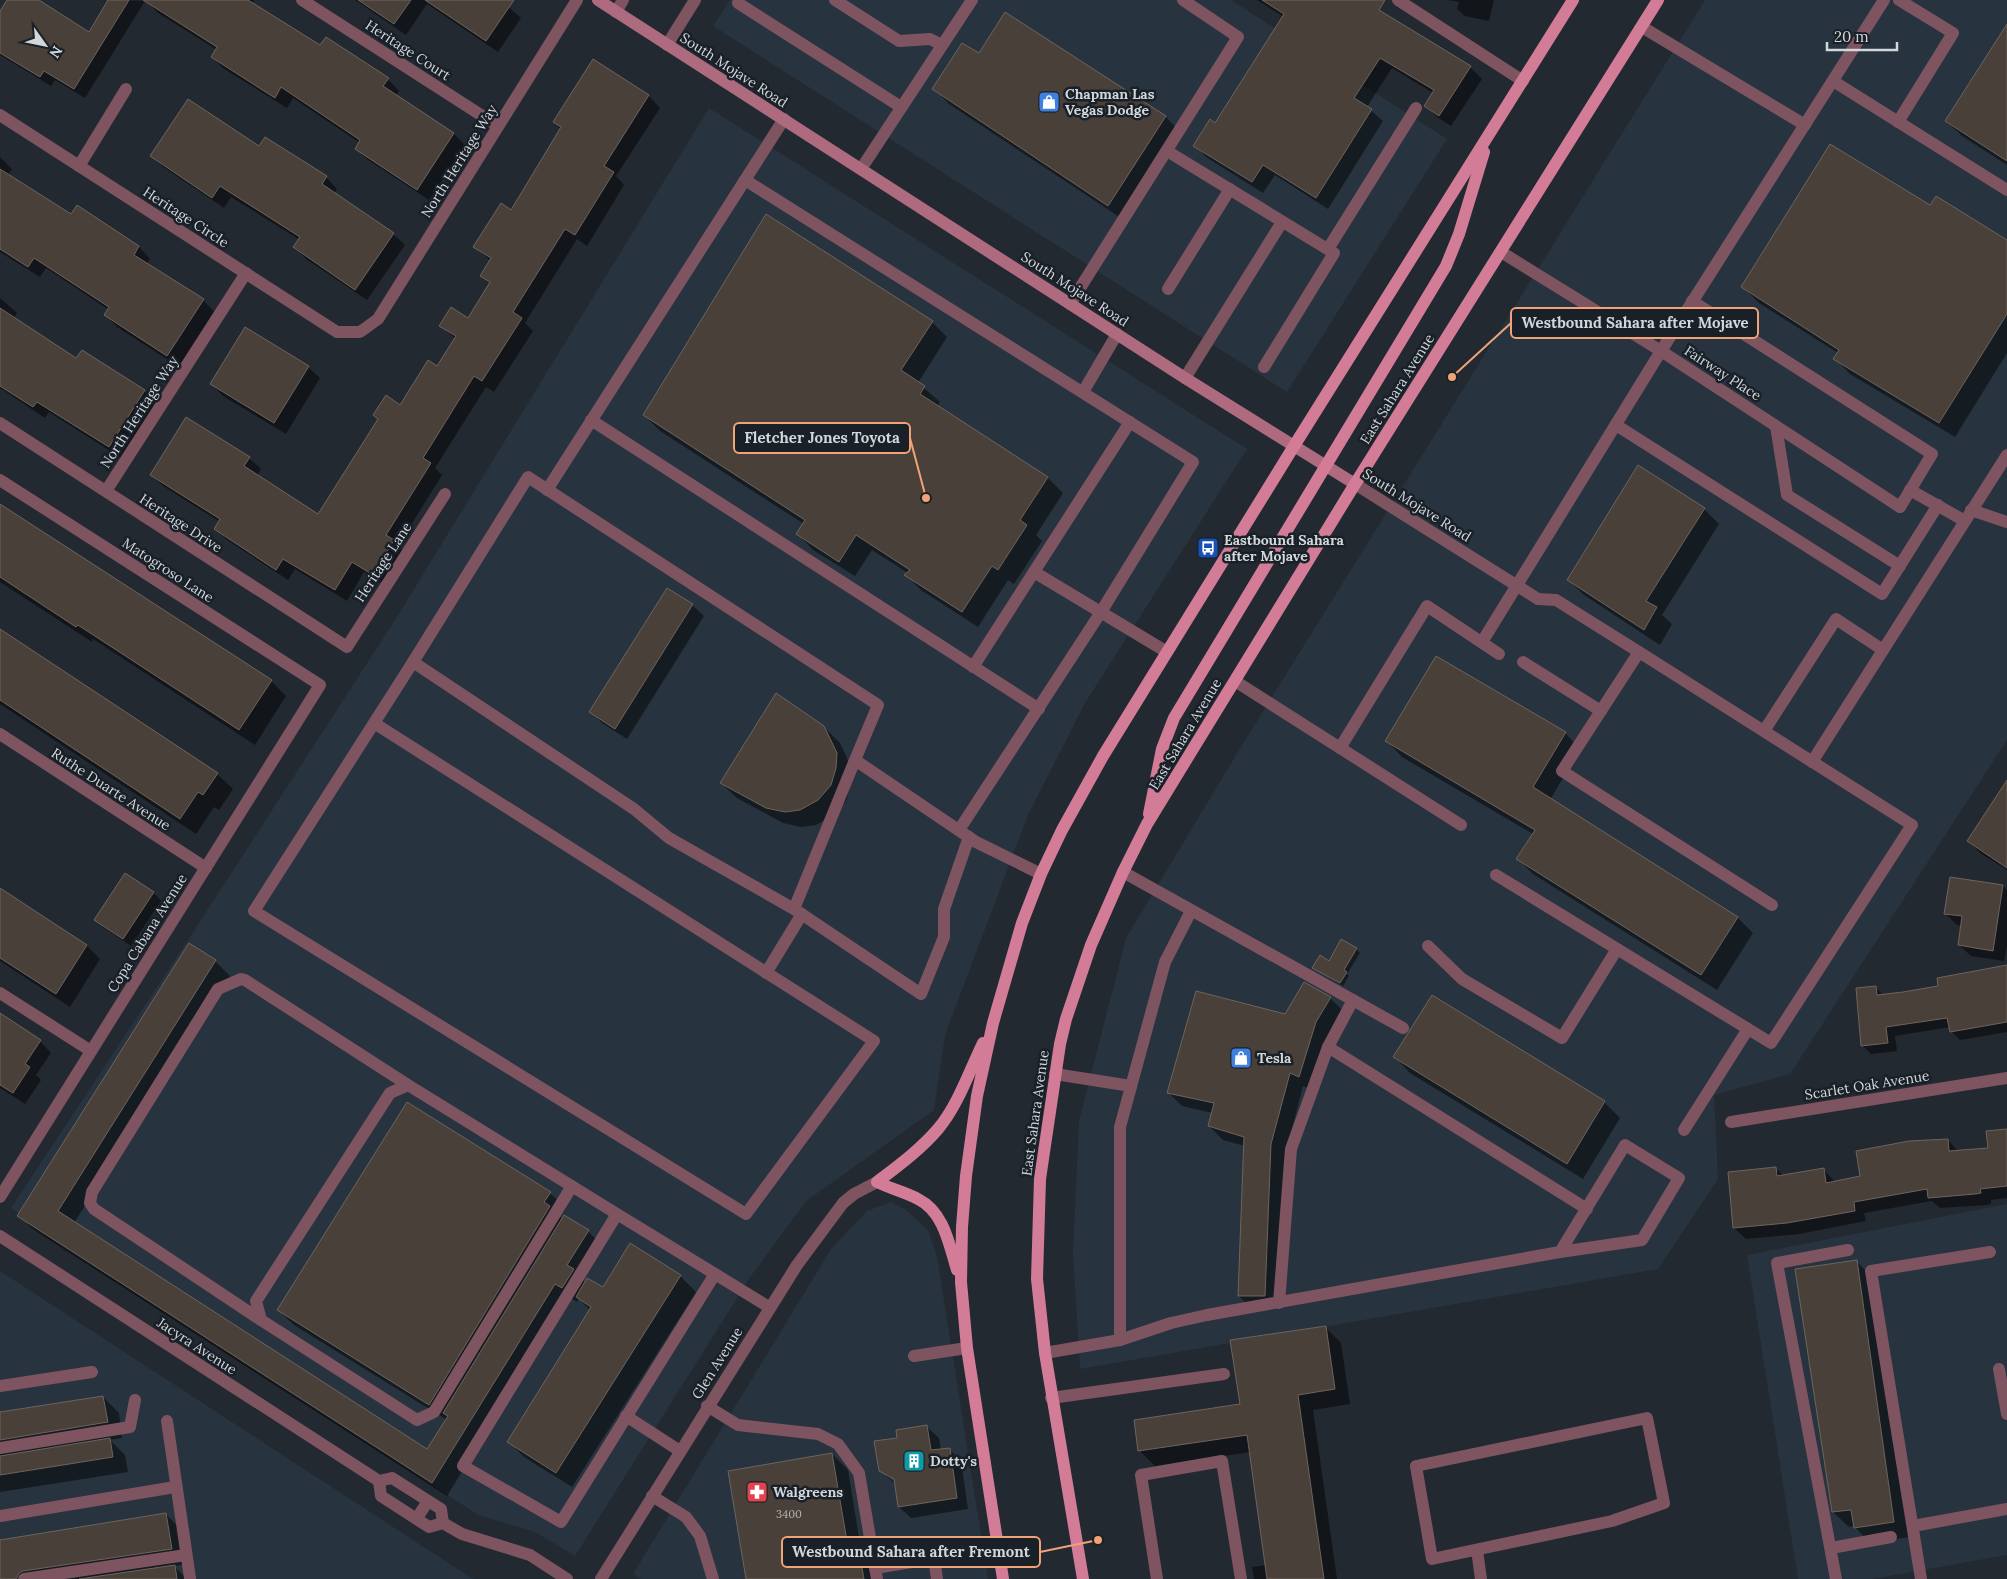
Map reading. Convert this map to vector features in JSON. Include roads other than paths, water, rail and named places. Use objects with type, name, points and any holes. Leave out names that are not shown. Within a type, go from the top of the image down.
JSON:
[{"type":"main road","points":[[1003,1579],[967,1348],[961,1282],[962,1227],[966,1176],[977,1096],[992,1023],[1022,923],[1041,874],[1084,788],[1294,446],[1573,0]]},
{"type":"main road","name":"East Sahara Avenue","points":[[1083,1579],[1051,1398],[1037,1279],[1040,1179],[1055,1074],[1066,1019],[1090,945],[1123,872],[1148,824],[1355,484],[1658,0]]},
{"type":"main road","points":[[1148,824],[1162,749],[1174,718],[1446,266],[1459,234],[1489,135]]},
{"type":"main road","points":[[961,1282],[949,1243],[935,1212],[916,1198],[878,1182],[928,1140],[946,1118],[992,1023]]},
{"type":"street","name":"Heritage Court","points":[[302,0],[498,126]]},
{"type":"street","name":"North Heritage Way","points":[[360,332],[378,319],[577,0]]},
{"type":"street","name":"South Mojave Road","points":[[598,0],[1185,378],[1538,599],[1556,600],[1639,652]]},
{"type":"street","points":[[616,12],[623,0]]},
{"type":"street","points":[[667,45],[695,0]]},
{"type":"street","points":[[835,0],[899,41],[930,39],[942,46]]},
{"type":"street","points":[[860,169],[972,0]]},
{"type":"street","points":[[1070,304],[1238,37],[1183,0]]},
{"type":"street","points":[[1398,0],[1523,81]]},
{"type":"street","points":[[1482,642],[1692,301],[1884,0]]},
{"type":"street","points":[[1898,122],[1953,33],[1900,0]]},
{"type":"street","points":[[738,3],[901,107]]},
{"type":"street","points":[[1642,27],[1805,125]]},
{"type":"street","points":[[1833,81],[2007,190]]},
{"type":"street","points":[[79,166],[126,89]]},
{"type":"street","points":[[1328,250],[1416,108]]},
{"type":"street","name":"Heritage Circle","points":[[0,116],[337,332],[360,332]]},
{"type":"street","points":[[547,490],[784,120]]},
{"type":"street","points":[[1167,150],[1334,253],[1264,367]]},
{"type":"street","points":[[413,662],[634,809],[669,838],[798,912],[921,994],[944,937],[944,908],[964,834],[1039,709],[1193,462],[745,180]]},
{"type":"street","points":[[1168,289],[1230,189]]},
{"type":"street","points":[[1185,378],[1282,222]]},
{"type":"street","name":"Fairway Place","points":[[1501,252],[1661,352],[1900,507],[1910,490]]},
{"type":"street","name":"North Heritage Way","points":[[106,492],[246,273]]},
{"type":"street","points":[[1692,301],[1932,454],[1910,490],[1938,505],[1968,515],[2007,522]]},
{"type":"street","points":[[1083,392],[1117,334]]},
{"type":"street","points":[[591,420],[1039,709]]},
{"type":"street","points":[[973,667],[1130,422]]},
{"type":"street","name":"Heritage Drive","points":[[0,423],[347,647]]},
{"type":"street","points":[[1616,425],[1882,594],[1938,505]]},
{"type":"street","points":[[1776,426],[1787,495],[1900,566]]},
{"type":"street","points":[[1812,762],[2007,455]]},
{"type":"street","points":[[374,723],[766,973],[874,1041],[746,1214],[254,912],[528,477],[878,705],[855,760],[798,912],[766,973]]},
{"type":"street","name":"Matogroso Lane","points":[[0,480],[320,685]]},
{"type":"street","name":"Heritage Lane","points":[[347,647],[445,494]]},
{"type":"street","points":[[1034,572],[1167,652]]},
{"type":"street","points":[[1340,748],[1427,606],[1498,654]]},
{"type":"street","points":[[1764,731],[1836,619],[1883,650]]},
{"type":"street","points":[[1496,875],[1770,1043],[1912,825],[1639,652],[1562,771],[1772,905]]},
{"type":"street","points":[[1523,662],[1601,711]]},
{"type":"street","points":[[1235,681],[1461,825]]},
{"type":"street","name":"Copa Cabana Avenue","points":[[0,1197],[320,685]]},
{"type":"street","name":"Ruthe Duarte Avenue","points":[[0,734],[206,868]]},
{"type":"street","points":[[855,760],[964,834],[1041,874]]},
{"type":"street","points":[[1123,872],[1403,1028]]},
{"type":"street","points":[[1120,1340],[1120,1127],[1165,962],[1191,910]]},
{"type":"street","points":[[1428,946],[1462,979],[1562,1038],[1617,949]]},
{"type":"street","points":[[572,1186],[434,1412],[417,1420],[262,1320],[94,1209],[90,1204],[92,1192],[218,989],[241,979],[408,1086],[572,1186],[769,1307]]},
{"type":"street","points":[[0,993],[91,1052]]},
{"type":"street","points":[[1279,1303],[1291,1149],[1328,1047],[1353,1000]]},
{"type":"street","points":[[1684,1130],[1748,1029]]},
{"type":"street","points":[[1328,1047],[1587,1209]]},
{"type":"street","points":[[1055,1074],[1131,1086]]},
{"type":"street","name":"Scarlet Oak Avenue","points":[[1731,1122],[2007,1078]]},
{"type":"street","points":[[262,1320],[256,1301],[390,1094],[408,1086]]},
{"type":"street","points":[[1045,1353],[1120,1340],[1171,1323],[1207,1315],[1560,1252],[1642,1240],[1679,1178],[1625,1145],[1560,1252]]},
{"type":"street","name":"Glen Avenue","points":[[602,1579],[707,1406],[797,1265],[843,1203],[854,1194],[878,1182]]},
{"type":"street","points":[[617,1214],[463,1466],[561,1522],[715,1274]]},
{"type":"street","name":"Jacyra Avenue","points":[[0,1236],[379,1481],[392,1478],[441,1509],[443,1523]]},
{"type":"street","points":[[1836,1579],[1777,1263],[1848,1250]]},
{"type":"street","points":[[1921,1579],[1871,1271],[1990,1252]]},
{"type":"street","points":[[914,1356],[967,1348]]},
{"type":"street","points":[[1999,1369],[2007,1414]]},
{"type":"street","points":[[0,1386],[92,1372]]},
{"type":"street","points":[[1051,1398],[1224,1374]]},
{"type":"street","points":[[0,1448],[130,1427],[135,1400]]},
{"type":"street","points":[[707,1406],[738,1425],[818,1434],[838,1444],[859,1473],[876,1573],[934,1558],[998,1548]]},
{"type":"street","points":[[626,1416],[680,1451]]},
{"type":"street","points":[[1647,1418],[1664,1503],[1612,1521],[1477,1550],[1432,1559],[1416,1466],[1647,1418]]},
{"type":"street","points":[[167,1421],[175,1486],[190,1578]]},
{"type":"street","points":[[1157,1579],[1141,1476],[1222,1460],[1241,1579]]},
{"type":"street","name":"Jacyra Avenue","points":[[379,1481],[381,1496],[429,1527],[443,1523],[462,1534],[530,1555],[567,1579]]},
{"type":"street","points":[[0,1516],[175,1486]]},
{"type":"street","points":[[652,1496],[686,1517],[700,1536],[713,1579]]},
{"type":"street","points":[[417,1518],[428,1501]]},
{"type":"street","points":[[1913,1526],[2007,1509]]},
{"type":"street","points":[[1830,1548],[1891,1537]]},
{"type":"street","points":[[1477,1550],[1481,1579]]},
{"type":"street","points":[[24,1579],[186,1555]]},
{"type":"street","points":[[934,1558],[937,1579]]},
{"type":"place","name":"Chapman Las Vegas Dodge","points":[[1049,102]]},
{"type":"place","name":"Westbound Sahara after Mojave","points":[[1452,377]]},
{"type":"place","name":"Fletcher Jones Toyota","points":[[926,498]]},
{"type":"place","name":"Eastbound Sahara after Mojave","points":[[1208,548]]},
{"type":"place","name":"Tesla","points":[[1241,1058]]},
{"type":"place","name":"Dotty's","points":[[914,1461]]},
{"type":"place","name":"Walgreens","points":[[757,1492]]},
{"type":"place","name":"Westbound Sahara after Fremont","points":[[1098,1540]]}]
